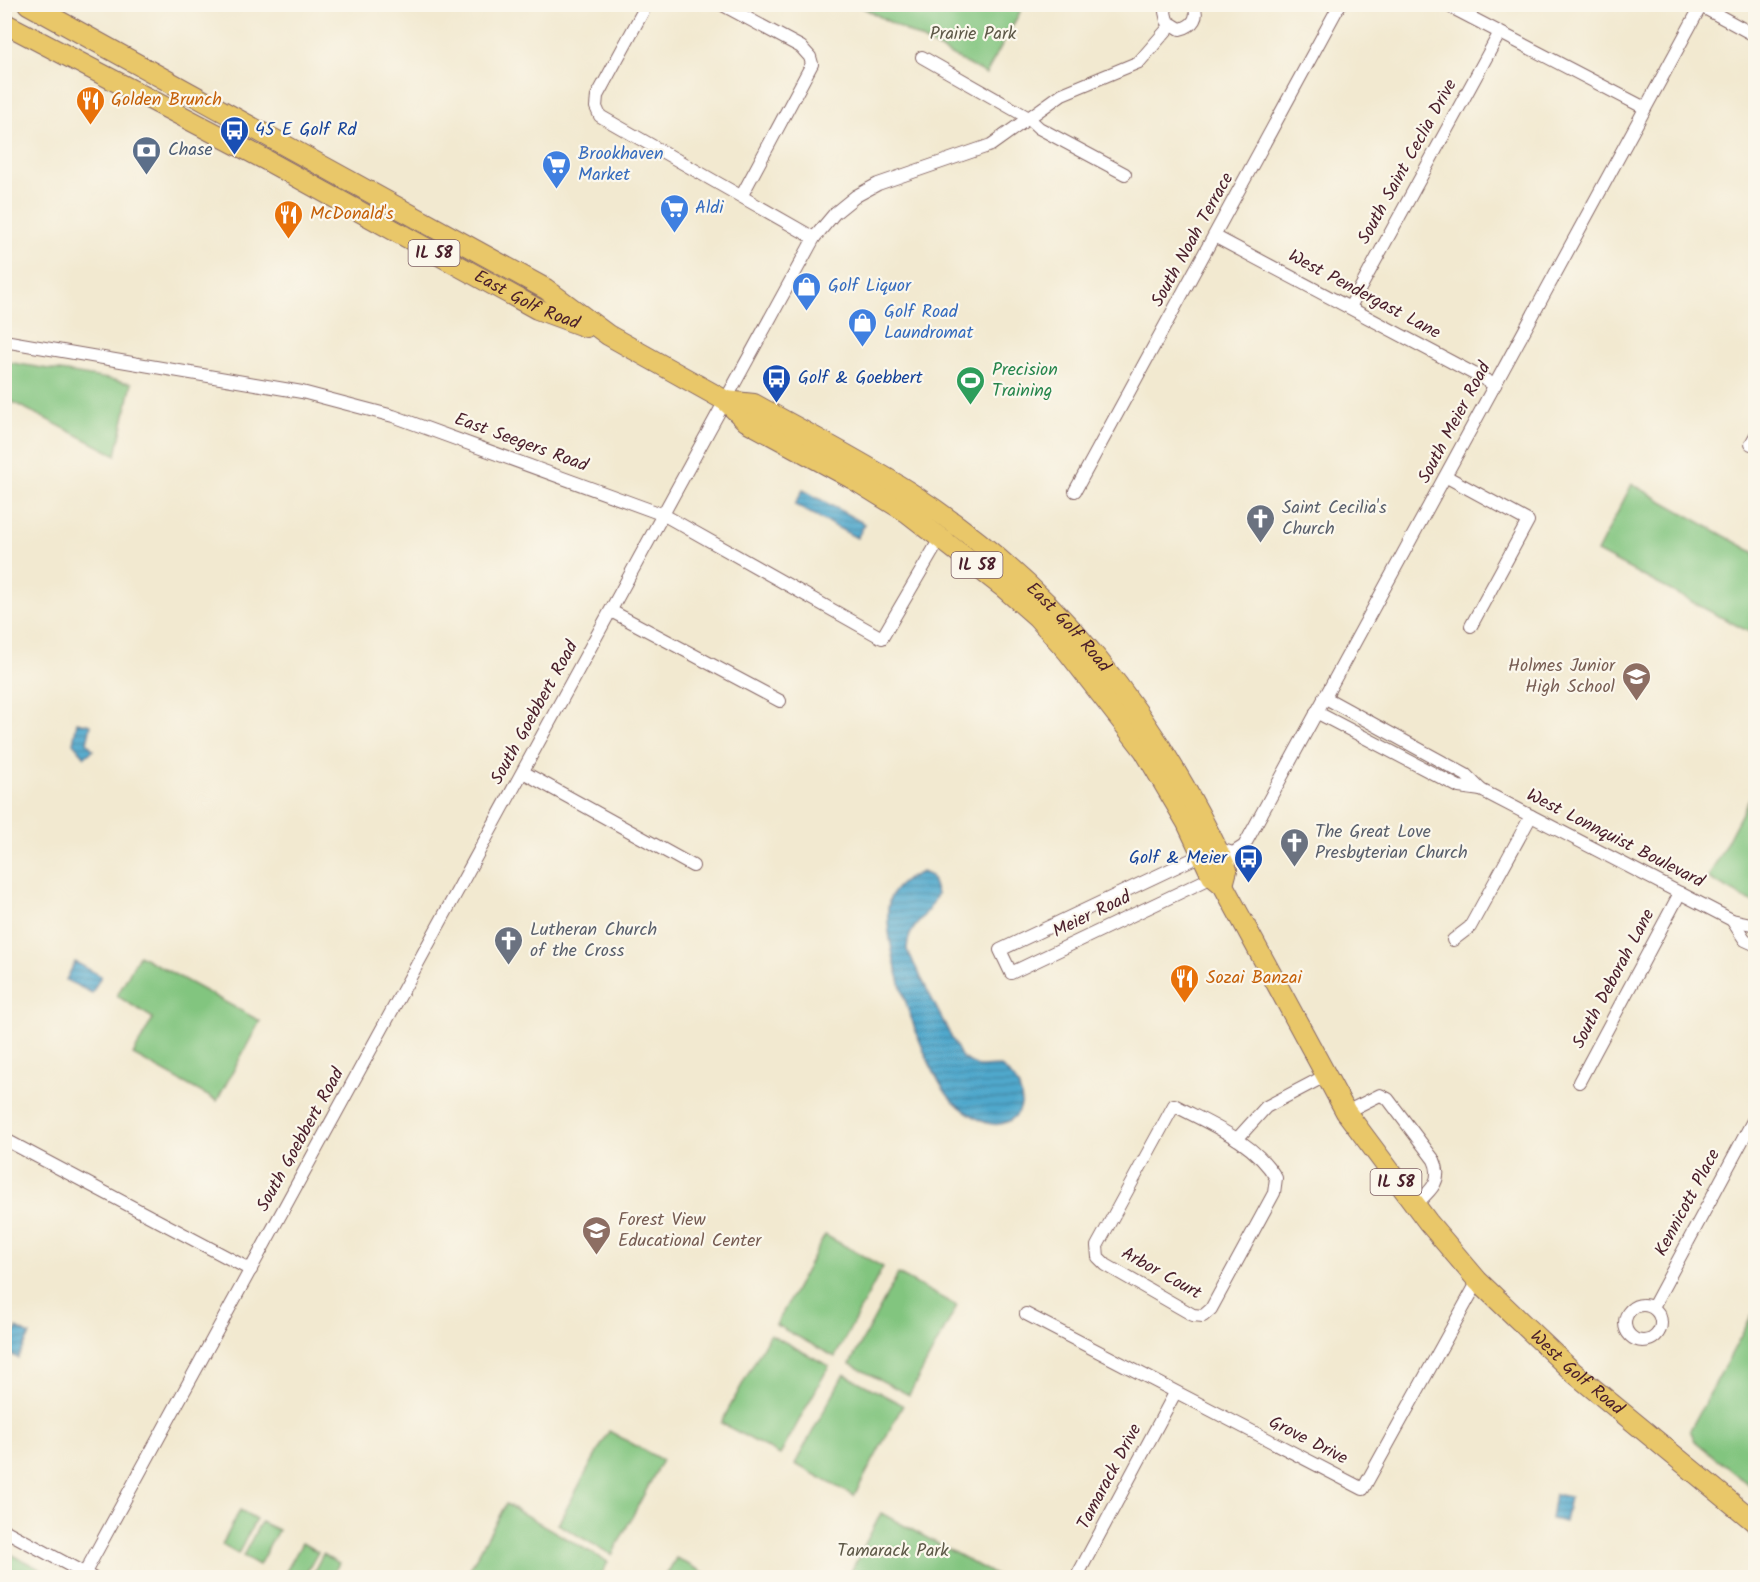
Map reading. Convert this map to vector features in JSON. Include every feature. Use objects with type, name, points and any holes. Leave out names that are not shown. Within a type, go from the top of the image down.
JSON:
[{"type":"main road","name":"East Golf Road","points":[[28,4],[546,289],[608,335],[726,401],[746,421],[853,479],[941,537],[1037,617],[1101,692],[1144,750],[1187,823],[1219,864]]},
{"type":"main road","name":"East Golf Road","points":[[4,22],[272,163],[537,309],[608,335]]},
{"type":"main road","name":"East Golf Road","points":[[726,401],[754,404],[851,457],[942,516],[1012,570],[1059,615],[1120,687],[1179,772],[1248,933]]},
{"type":"main road","name":"West Golf Road","points":[[1248,933],[1346,1112],[1415,1205],[1478,1281],[1573,1372],[1755,1523]]},
{"type":"street","points":[[647,4],[597,96],[596,107],[600,116],[814,238]]},
{"type":"street","points":[[721,4],[801,47],[810,57],[812,64],[742,195]]},
{"type":"street","points":[[1167,4],[1165,16],[1171,25]]},
{"type":"street","name":"South Goebbert Road","points":[[87,1576],[251,1270],[726,401],[797,264],[814,238],[835,213],[856,196],[878,184],[991,145],[1027,117],[1077,86],[1139,62],[1171,25],[1180,29],[1190,25],[1196,14],[1193,4]]},
{"type":"street","name":"South Noah Terrace","points":[[1075,491],[1340,4]]},
{"type":"street","points":[[1445,4],[1645,108]]},
{"type":"street","points":[[1701,5],[1755,36]]},
{"type":"street","name":"South Meier Road","points":[[1219,864],[1244,846],[1447,477],[1701,5]]},
{"type":"street","name":"South Saint Ceclia Drive","points":[[1350,307],[1499,34]]},
{"type":"street","points":[[922,57],[1027,117],[1039,128],[1125,174]]},
{"type":"street","name":"West Pendergast Lane","points":[[1215,237],[1495,385]]},
{"type":"street","name":"East Seegers Road","points":[[4,341],[302,392],[373,411],[475,445],[664,515],[882,638],[941,537]]},
{"type":"street","points":[[1447,477],[1528,521],[1471,626]]},
{"type":"street","points":[[611,611],[780,701]]},
{"type":"street","name":"West Lonnquist Boulevard","points":[[1324,697],[1466,775],[1481,790],[1732,920],[1755,925]]},
{"type":"street","name":"West Lonnquist Boulevard","points":[[1316,712],[1459,787],[1481,790]]},
{"type":"street","points":[[523,772],[693,866]]},
{"type":"street","points":[[1453,940],[1470,927],[1531,816]]},
{"type":"street","name":"Meier Road","points":[[1219,864],[1011,973],[1000,950],[1072,918],[1219,864]]},
{"type":"street","name":"South Deborah Lane","points":[[1579,1082],[1680,893]]},
{"type":"street","name":"West Lonnquist Boulevard","points":[[1732,920],[1745,940],[1755,945]]},
{"type":"street","points":[[1237,1139],[1266,1107],[1326,1076]]},
{"type":"street","points":[[1346,1112],[1380,1095],[1388,1099],[1434,1160],[1439,1170],[1438,1178],[1431,1190],[1415,1205]]},
{"type":"street","name":"Arbor Court","points":[[1174,1105],[1237,1139],[1265,1160],[1276,1178],[1274,1193],[1211,1309],[1203,1316],[1193,1315],[1106,1265],[1098,1257],[1097,1246],[1174,1105]]},
{"type":"street","name":"Kennicott Place","points":[[1653,1307],[1755,1115]]},
{"type":"street","points":[[4,1139],[251,1270]]},
{"type":"street","name":"Grove Drive","points":[[1026,1314],[1363,1489],[1478,1281]]},
{"type":"street","name":"Tamarack Drive","points":[[1079,1576],[1175,1393]]},
{"type":"street","points":[[4,1530],[87,1576]]},
{"type":"green space","name":"Prairie Park","points":[[1024,4],[986,74],[858,5]]},
{"type":"green space","points":[[7,362],[132,383],[116,455],[5,398]]},
{"type":"green space","points":[[1632,484],[1755,553],[1755,635],[1597,552]]},
{"type":"green space","points":[[1755,788],[1755,904],[1708,878]]},
{"type":"green space","points":[[139,955],[260,1021],[217,1101],[133,1055],[153,1018],[117,996]]},
{"type":"green space","points":[[825,1235],[883,1267],[835,1357],[776,1325]]},
{"type":"green space","points":[[898,1274],[957,1306],[909,1395],[850,1364]]},
{"type":"green space","points":[[1755,1310],[1755,1490],[1695,1441],[1690,1430]]},
{"type":"green space","points":[[770,1334],[829,1366],[780,1455],[721,1423]]},
{"type":"green space","points":[[844,1374],[903,1405],[854,1496],[795,1464]]},
{"type":"green space","points":[[609,1431],[662,1460],[612,1555],[558,1524]]},
{"type":"green space","points":[[506,1504],[608,1562],[600,1577],[478,1578],[468,1572]]},
{"type":"green space","points":[[240,1510],[256,1519],[238,1554],[222,1545]]},
{"type":"green space","name":"Tamarack Park","points":[[881,1513],[999,1577],[848,1577]]},
{"type":"green space","points":[[261,1522],[278,1530],[259,1565],[243,1556]]},
{"type":"green space","points":[[302,1543],[318,1552],[304,1577],[283,1577]]},
{"type":"green space","points":[[5,1551],[55,1577],[5,1577]]},
{"type":"green space","points":[[323,1554],[339,1563],[332,1577],[311,1577]]},
{"type":"green space","points":[[676,1558],[712,1577],[665,1577]]},
{"type":"water","points":[[803,490],[865,524],[857,538],[795,505]]},
{"type":"water","points":[[77,722],[91,725],[87,742],[93,750],[85,757],[73,743]]},
{"type":"water","points":[[922,872],[931,876],[937,894],[934,902],[911,934],[907,950],[962,1058],[979,1067],[1000,1066],[1017,1083],[1022,1100],[1020,1107],[1017,1114],[1005,1123],[990,1124],[982,1121],[966,1112],[952,1100],[929,1062],[907,1005],[891,945],[888,921],[889,902],[898,887]]},
{"type":"water","points":[[75,962],[101,976],[92,993],[66,980]]},
{"type":"water","points":[[17,1328],[30,1335],[18,1358],[4,1351],[5,1339],[10,1342]]},
{"type":"water","points":[[1555,1494],[1570,1497],[1565,1522],[1551,1519]]},
{"type":"place","name":"Golden Brunch","points":[[90,126]]},
{"type":"place","name":"45 E Golf Rd","points":[[234,156]]},
{"type":"place","name":"Chase","points":[[147,176]]},
{"type":"place","name":"Brookhaven Market","points":[[557,190]]},
{"type":"place","name":"Aldi","points":[[674,234]]},
{"type":"place","name":"McDonald's","points":[[289,240]]},
{"type":"place","name":"Golf Liquor","points":[[807,312]]},
{"type":"place","name":"Golf Road Laundromat","points":[[863,348]]},
{"type":"place","name":"Golf & Goebbert","points":[[777,404]]},
{"type":"place","name":"Precision Training","points":[[971,406]]},
{"type":"place","name":"Saint Cecilia's Church","points":[[1261,544]]},
{"type":"place","name":"Holmes Junior High School","points":[[1636,702]]},
{"type":"place","name":"The Great Love Presbyterian Church","points":[[1294,868]]},
{"type":"place","name":"Golf & Meier","points":[[1248,884]]},
{"type":"place","name":"Lutheran Church of the Cross","points":[[509,966]]},
{"type":"place","name":"Sozai Banzai","points":[[1185,1004]]},
{"type":"place","name":"Forest View Educational Center","points":[[597,1256]]}]
